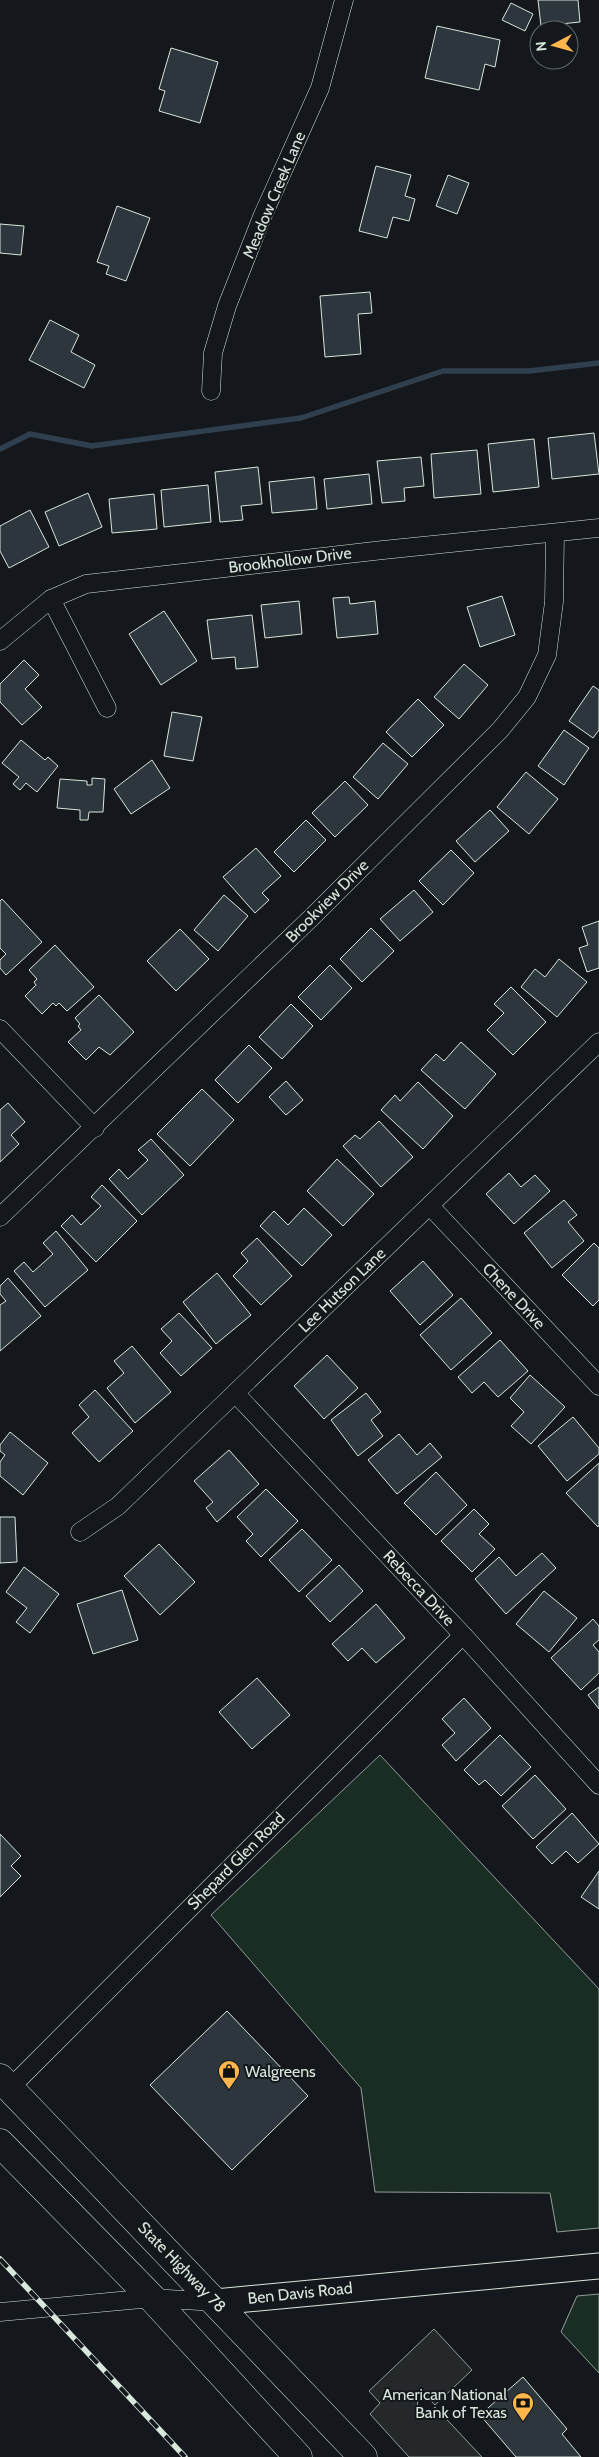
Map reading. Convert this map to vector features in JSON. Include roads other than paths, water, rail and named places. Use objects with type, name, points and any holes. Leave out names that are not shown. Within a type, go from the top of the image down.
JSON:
[{"type":"main road","name":"State Highway 78","points":[[5,2083],[363,2457]]},
{"type":"main road","points":[[0,2142],[152,2298],[298,2457]]},
{"type":"street","name":"Meadow Creek Lane","points":[[211,391],[213,354],[227,306],[262,217],[320,88],[344,0]]},
{"type":"street","name":"Brookhollow Drive","points":[[0,641],[51,599],[86,584],[599,528]]},
{"type":"street","name":"Brookview Drive","points":[[0,1218],[314,916],[500,730],[527,697],[547,655],[554,602],[555,533]]},
{"type":"street","points":[[51,599],[107,708]]},
{"type":"street","points":[[0,1029],[95,1128]]},
{"type":"street","name":"Lee Hutson Lane","points":[[80,1532],[118,1506],[599,1042]]},
{"type":"street","name":"Chene Drive","points":[[430,1206],[599,1386]]},
{"type":"street","name":"Rebecca Drive","points":[[236,1394],[463,1635],[599,1785]]},
{"type":"street","name":"Shepard Glen Road","points":[[5,2083],[463,1635]]},
{"type":"street","name":"Ben Davis Road","points":[[0,2312],[152,2298],[216,2302],[599,2266]]},
{"type":"waterway","points":[[0,449],[30,434],[92,446],[301,418],[443,371],[529,371],[599,363]]},
{"type":"railway","points":[[0,2259],[185,2457]]},
{"type":"place","name":"Walgreens","points":[[229,2090]]},
{"type":"place","name":"American National Bank of Texas","points":[[523,2422]]}]
